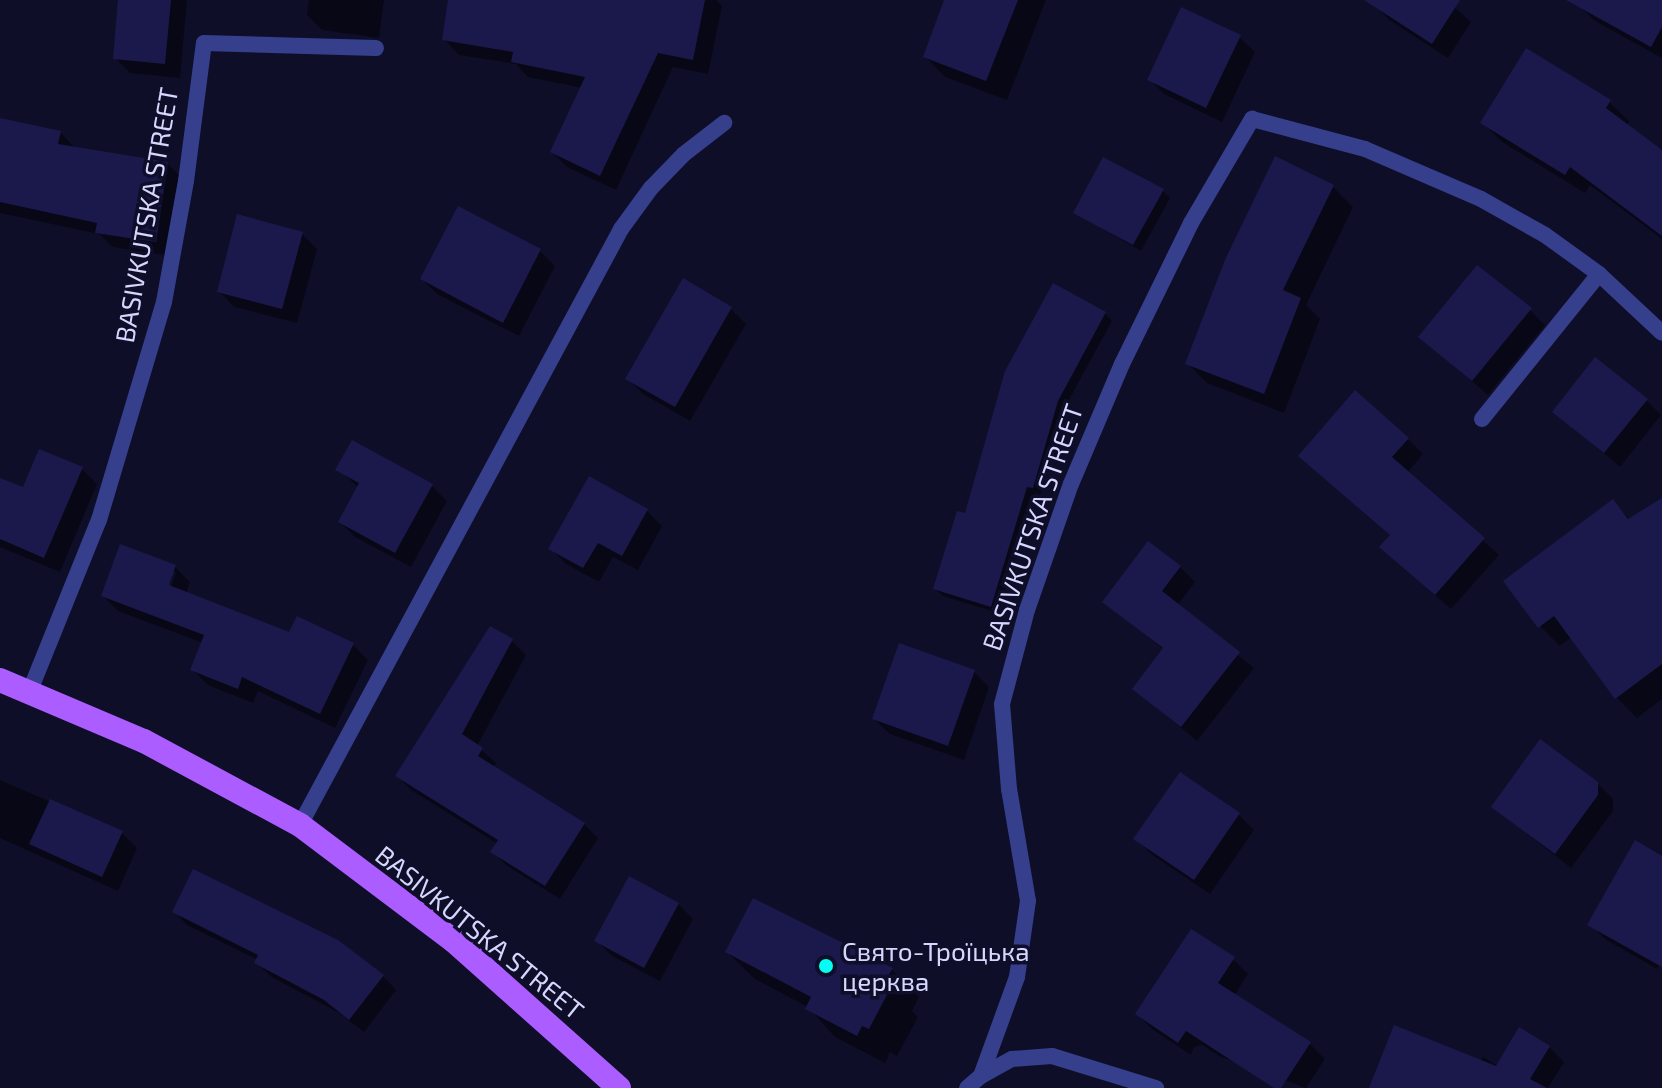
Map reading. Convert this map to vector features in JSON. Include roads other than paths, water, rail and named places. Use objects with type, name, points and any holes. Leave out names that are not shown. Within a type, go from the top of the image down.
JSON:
[{"type":"main road","name":"BASIVKUTSKA STREET","points":[[0,680],[144,741],[300,825],[454,941],[619,1088]]},
{"type":"street","name":"BASIVKUTSKA STREET","points":[[29,693],[99,520],[164,302],[186,181],[204,43],[376,48]]},
{"type":"street","name":"BASIVKUTSKA STREET","points":[[981,1076],[1017,977],[1028,901],[1009,789],[1002,704],[1027,610],[1071,484],[1122,364],[1191,223],[1252,119],[1365,149],[1481,199],[1545,235],[1599,274]]},
{"type":"street","points":[[300,825],[621,229],[662,176],[684,154],[724,123]]},
{"type":"street","points":[[1482,419],[1599,274],[1662,333]]},
{"type":"street","name":"BASIVKUTSKA STREET","points":[[967,1088],[981,1076],[1012,1059],[1052,1056],[1156,1088]]},
{"type":"place","name":"Свято-Троїцька церква","points":[[826,966]]}]
